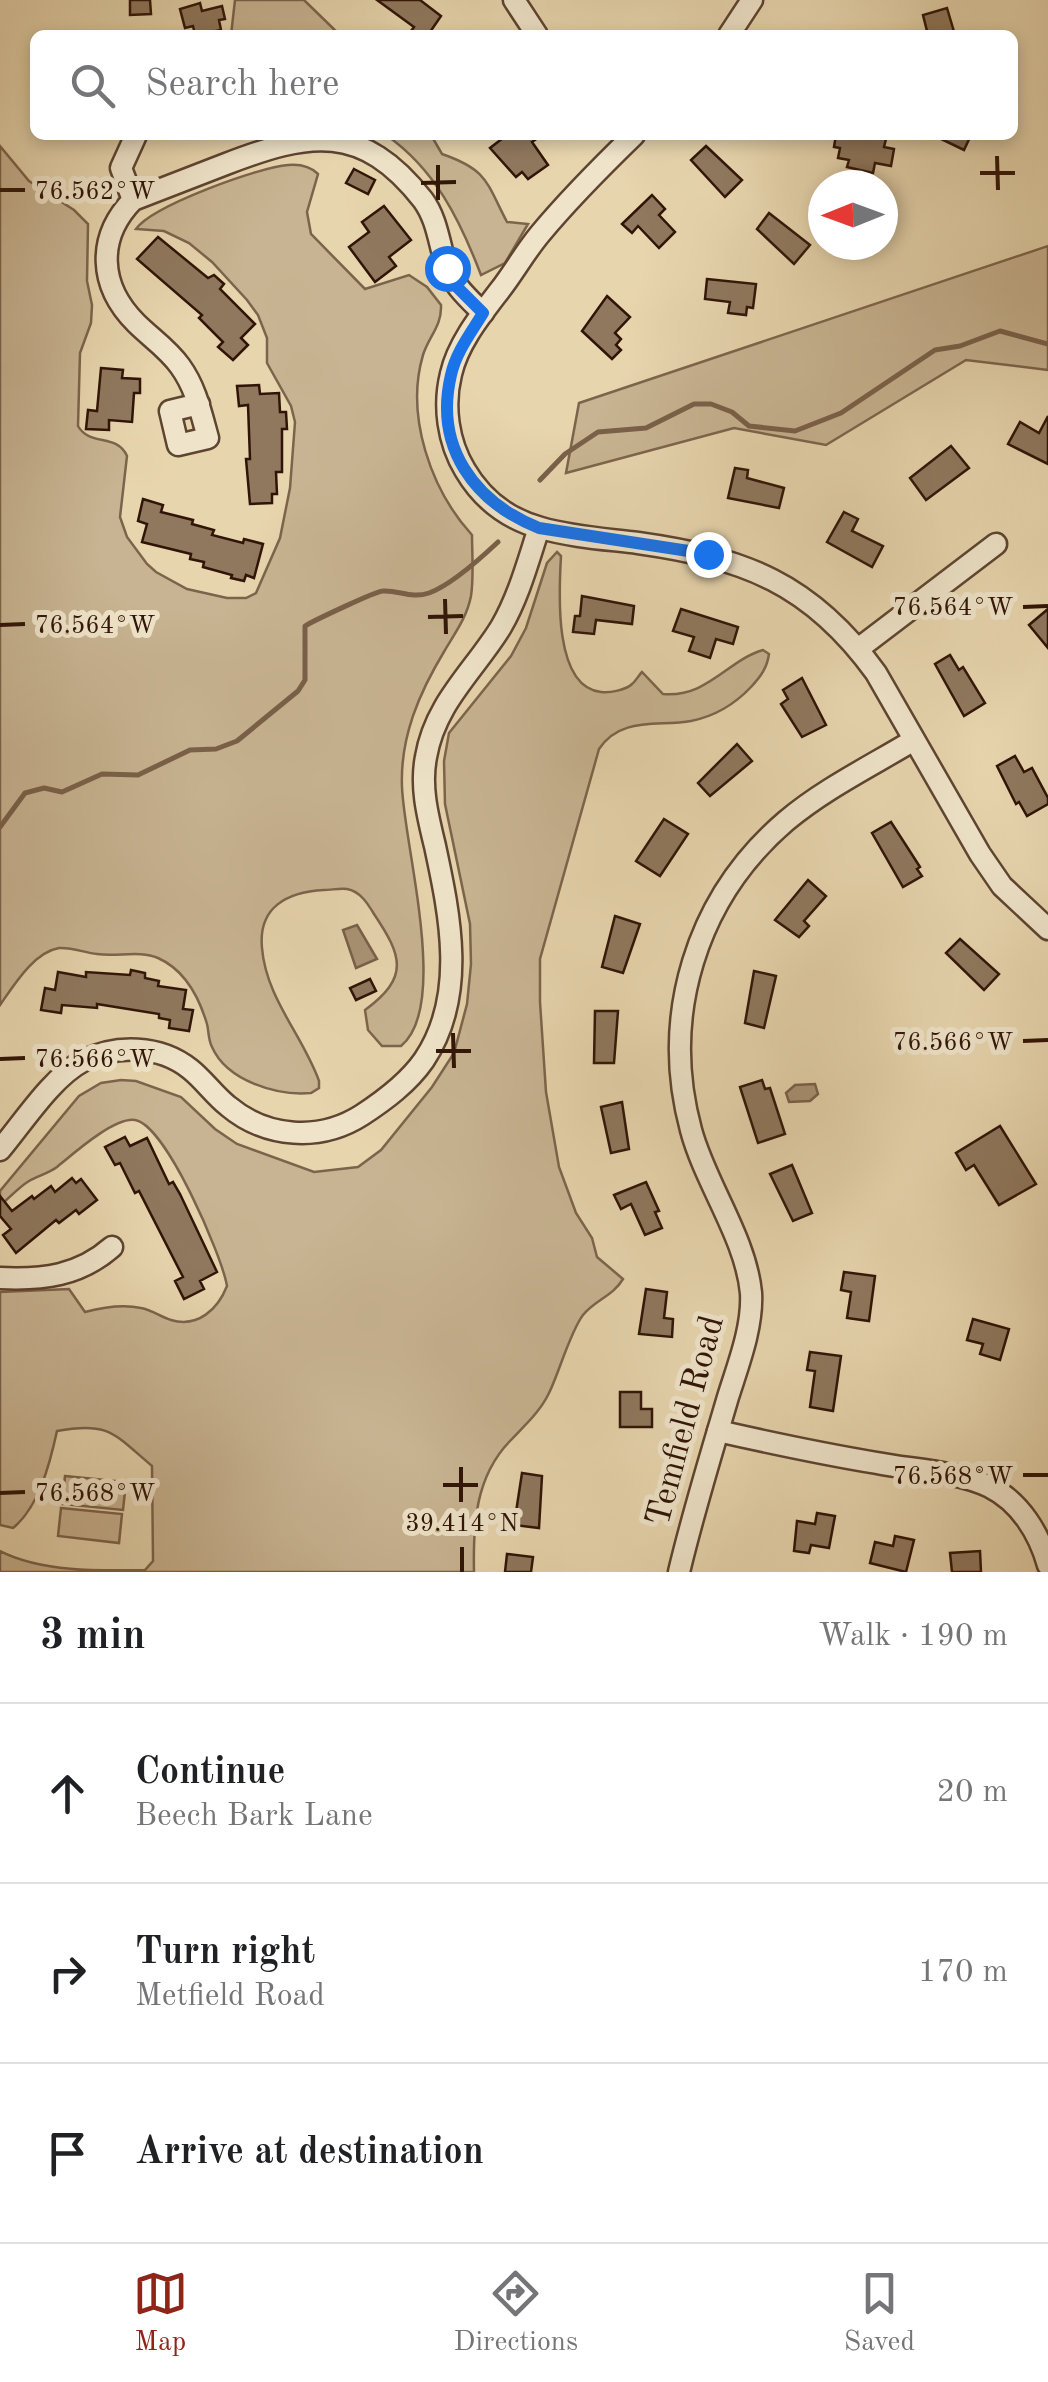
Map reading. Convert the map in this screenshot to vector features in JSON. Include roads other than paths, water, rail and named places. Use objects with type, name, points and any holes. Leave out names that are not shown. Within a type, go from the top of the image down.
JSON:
[{"type":"street","points":[[514,0],[534,30]]},
{"type":"street","points":[[732,30],[752,0]]},
{"type":"street","points":[[133,200],[121,168],[134,140]]},
{"type":"street","points":[[199,404],[183,369],[135,322],[110,288],[105,269],[110,233],[133,200],[282,144],[303,140]]},
{"type":"street","points":[[334,140],[362,148],[386,164],[423,201],[433,219],[447,268],[458,288],[483,313]]},
{"type":"street","points":[[621,140],[538,236],[460,350],[447,400],[449,428],[458,457],[480,490],[514,518],[539,528],[686,550],[754,569],[816,608],[858,649],[1002,886],[1048,929]]},
{"type":"street","points":[[0,1150],[59,1080],[80,1062],[109,1051],[138,1049],[164,1054],[190,1068],[227,1106],[248,1120],[295,1134],[322,1132],[348,1124],[407,1081],[426,1058],[439,1029],[450,989],[453,950],[449,910],[424,790],[432,728],[450,694],[502,625],[518,593],[539,528]]},
{"type":"street","points":[[858,649],[996,544]]},
{"type":"street","name":"Temfield Road","points":[[679,1572],[743,1347],[751,1294],[742,1259],[692,1134],[685,1104],[678,1044],[692,961],[718,903],[760,844],[818,796],[914,740]]},
{"type":"street","points":[[0,1278],[46,1278],[70,1272],[97,1261],[112,1247]]},
{"type":"street","points":[[718,1431],[964,1478],[992,1488],[1018,1508],[1034,1529],[1048,1564]]},
{"type":"waterway","points":[[540,480],[565,454],[598,432],[646,428],[694,404],[711,404],[732,412],[749,426],[795,431],[841,413],[935,350],[960,346],[1000,331],[1048,344]]},
{"type":"waterway","points":[[0,827],[25,793],[44,788],[62,792],[102,774],[138,775],[190,750],[216,749],[237,741],[298,691],[305,680],[305,626],[378,592],[429,593],[456,578],[498,542]]}]
